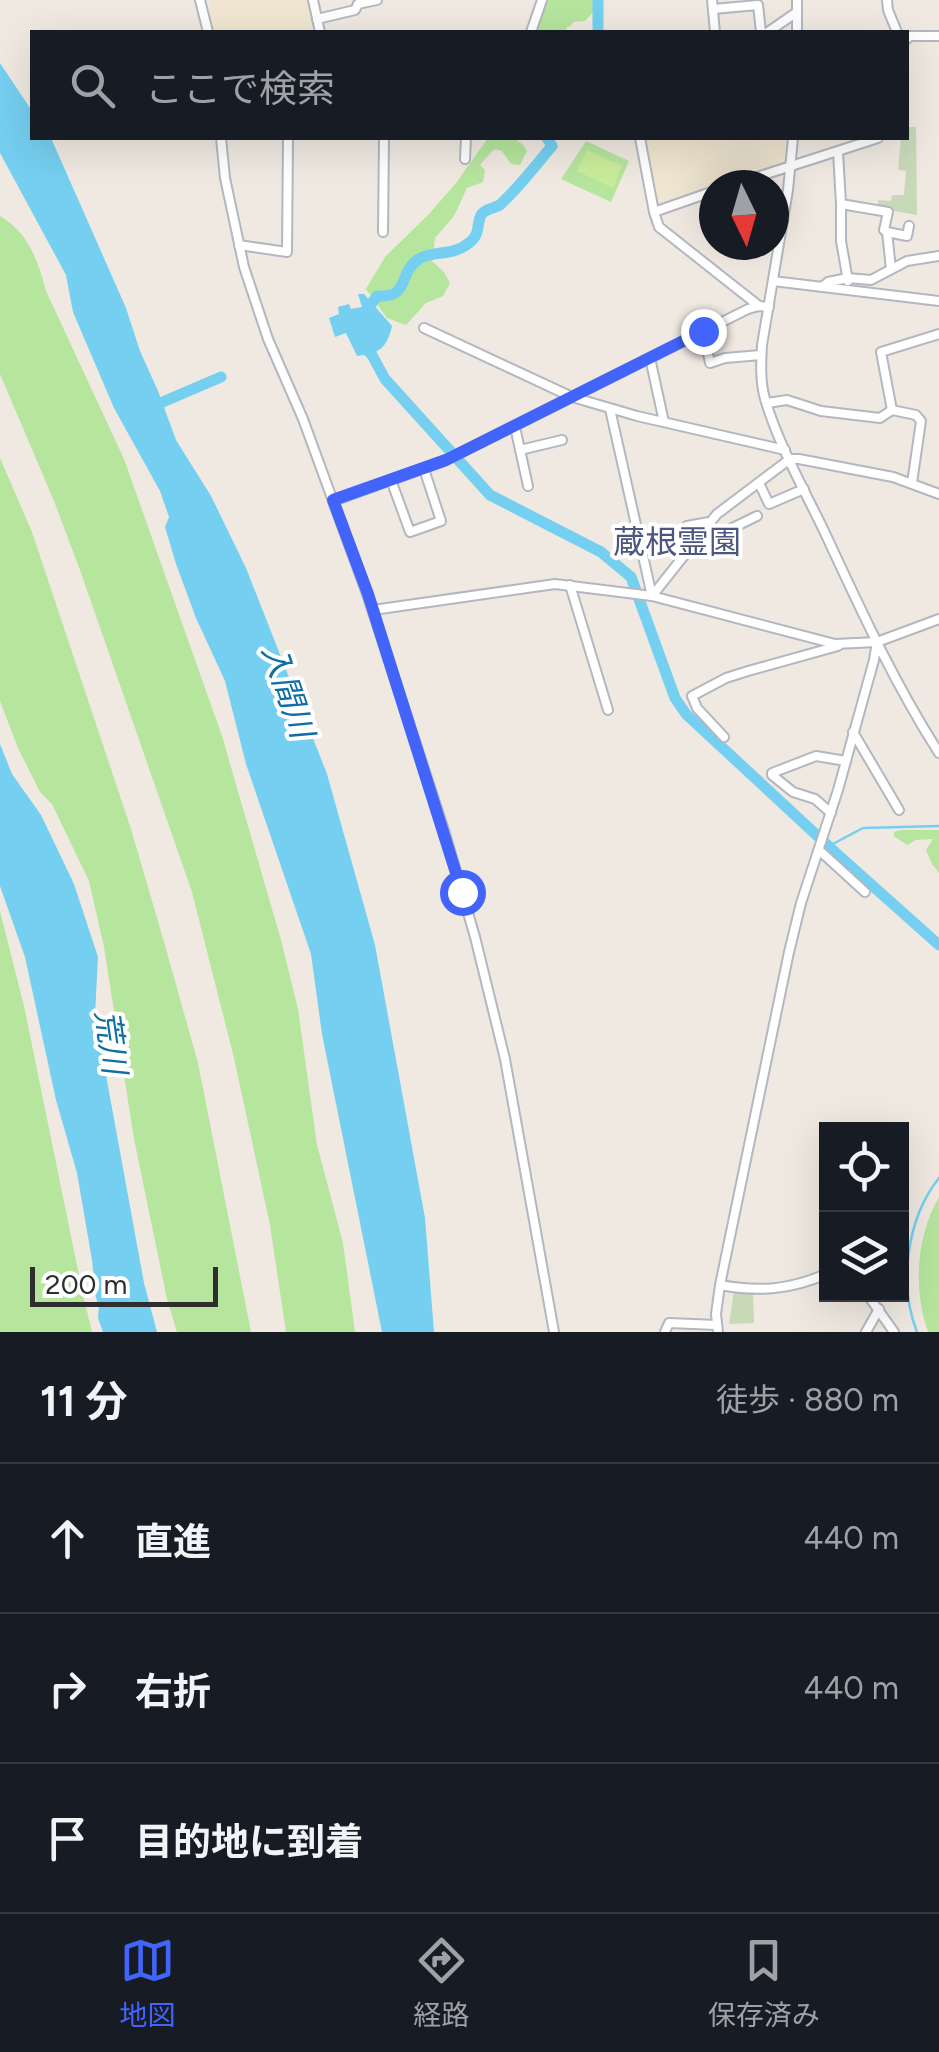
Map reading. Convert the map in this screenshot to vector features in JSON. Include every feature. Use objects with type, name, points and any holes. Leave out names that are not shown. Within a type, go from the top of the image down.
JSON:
[{"type":"street","points":[[200,0],[208,30]]},
{"type":"street","points":[[312,0],[319,30]]},
{"type":"street","points":[[316,18],[355,10],[358,4],[377,0]]},
{"type":"street","points":[[533,30],[542,0]]},
{"type":"street","points":[[797,0],[797,30]]},
{"type":"street","points":[[888,0],[896,30]]},
{"type":"street","points":[[714,30],[712,4],[758,5],[764,30]]},
{"type":"street","points":[[767,30],[797,12]]},
{"type":"street","points":[[909,37],[939,36]]},
{"type":"street","points":[[221,140],[225,178],[244,266],[268,338],[333,500],[444,830],[505,1059],[554,1332]]},
{"type":"street","points":[[239,245],[287,252],[288,140]]},
{"type":"street","points":[[382,232],[384,140]]},
{"type":"street","points":[[465,159],[466,140]]},
{"type":"street","points":[[640,140],[659,227],[764,306]]},
{"type":"street","points":[[793,140],[773,281],[764,306],[763,389],[785,450],[877,642],[939,753]]},
{"type":"street","points":[[777,170],[872,140]]},
{"type":"street","points":[[838,152],[841,241],[848,290]]},
{"type":"street","points":[[654,212],[699,196]]},
{"type":"street","points":[[841,204],[888,212],[884,230],[890,269]]},
{"type":"street","points":[[887,232],[907,236],[909,226]]},
{"type":"street","points":[[822,287],[848,278],[870,280],[907,261],[939,256]]},
{"type":"street","points":[[773,281],[939,302]]},
{"type":"street","points":[[333,500],[446,460],[748,308],[764,306]]},
{"type":"street","points":[[424,328],[572,398],[785,450]]},
{"type":"street","points":[[703,331],[710,363],[761,356]]},
{"type":"street","points":[[892,410],[882,351],[939,334]]},
{"type":"street","points":[[650,358],[664,422]]},
{"type":"street","points":[[767,403],[787,400],[822,411],[880,418],[892,410],[916,415],[920,421],[912,483]]},
{"type":"street","points":[[610,409],[652,596]]},
{"type":"street","points":[[515,427],[528,486]]},
{"type":"street","points":[[520,450],[562,440]]},
{"type":"street","points":[[652,596],[709,522],[790,460],[912,483],[939,494]]},
{"type":"street","points":[[391,480],[410,532],[442,521],[424,469]]},
{"type":"street","points":[[759,483],[769,504],[804,489]]},
{"type":"street","points":[[709,522],[716,536],[757,516]]},
{"type":"street","points":[[747,521],[754,534]]},
{"type":"street","points":[[687,526],[709,522]]},
{"type":"street","points":[[372,610],[530,586],[570,585],[652,596],[842,644],[877,642],[939,619]]},
{"type":"street","points":[[570,585],[608,710]]},
{"type":"street","points":[[665,1332],[669,1323],[717,1329],[720,1285],[790,952],[877,642]]},
{"type":"street","points":[[724,737],[697,708],[692,696],[737,674],[842,644]]},
{"type":"street","points":[[854,732],[899,810]]},
{"type":"street","points":[[831,813],[815,798],[793,792],[772,772],[816,756],[846,762]]},
{"type":"street","points":[[820,849],[864,892]]},
{"type":"street","points":[[720,1285],[752,1290],[819,1277]]},
{"type":"street","points":[[873,1302],[894,1332]]},
{"type":"street","points":[[866,1332],[879,1309]]},
{"type":"shaded area","points":[[209,0],[309,0],[316,30],[213,30]]},
{"type":"shaded area","points":[[643,140],[788,140],[786,163],[768,170],[699,170],[699,195],[657,210]]},
{"type":"green space","points":[[547,0],[597,0],[597,8],[585,21],[573,22],[566,30],[538,30]]},
{"type":"green space","points":[[909,127],[916,127],[917,215],[878,208],[878,200],[891,201],[892,195],[904,195],[906,171],[898,170],[901,140],[909,140]]},
{"type":"green space","points":[[487,140],[515,140],[527,151],[520,165],[511,164],[502,151],[494,149],[480,165],[485,170],[483,182],[467,188],[454,216],[435,238],[432,261],[450,283],[443,296],[426,303],[406,325],[387,318],[366,289],[385,257],[456,183]]},
{"type":"green space","points":[[586,141],[629,161],[611,202],[561,179]]},
{"type":"green space","points":[[587,150],[622,166],[613,188],[577,171]]},
{"type":"green space","points":[[0,216],[31,249],[46,291],[124,459],[222,736],[298,1009],[317,1145],[343,1243],[355,1332],[286,1332],[270,1225],[234,1058],[192,892],[80,570],[0,374]]},
{"type":"green space","points":[[0,458],[32,532],[131,829],[164,942],[198,1063],[251,1332],[177,1332],[167,1299],[134,1139],[104,947],[89,881],[52,804],[40,792],[18,748],[0,701]]},
{"type":"green space","points":[[939,830],[939,873],[926,850],[933,839],[907,845],[894,836],[894,832]]},
{"type":"green space","points":[[0,911],[24,1006],[92,1332],[0,1332]]},
{"type":"green space","points":[[939,1197],[939,1332],[928,1332],[920,1299],[919,1263],[925,1229]]},
{"type":"green space","points":[[734,1291],[753,1293],[754,1323],[729,1324]]},
{"type":"water","name":"入間川","points":[[0,63],[30,108],[30,140],[52,140],[126,308],[176,440],[211,496],[246,568],[327,774],[375,945],[425,1218],[434,1332],[382,1332],[322,1034],[311,954],[246,764],[225,681],[176,564],[165,527],[169,517],[160,491],[114,408],[73,312],[66,275],[0,153]]},
{"type":"water","points":[[358,294],[364,294],[392,326],[381,348],[357,356],[346,333],[335,337],[329,318],[339,314],[338,307],[362,307]]},
{"type":"water","points":[[0,744],[12,774],[41,815],[74,884],[98,957],[95,1015],[144,1283],[157,1332],[103,1332],[98,1318],[77,1173],[56,1100],[25,957],[0,886]]},
{"type":"waterway","points":[[598,0],[598,30]]},
{"type":"waterway","points":[[364,314],[377,296],[395,293],[419,259],[456,250],[473,240],[483,213],[501,204],[521,183],[552,146],[548,140]]},
{"type":"waterway","points":[[364,346],[385,379],[490,495],[601,552],[631,577],[675,698],[686,714],[939,945]]},
{"type":"waterway","points":[[151,407],[221,377]]},
{"type":"waterway","points":[[829,846],[863,828],[939,826]]},
{"type":"waterway","points":[[917,1332],[908,1293],[909,1252],[919,1212],[939,1178]]},
{"type":"district","name":"蔵根霊園","points":[[677,542]]},
{"type":"route","points":[[462,892],[368,594],[333,500],[446,460],[703,331]]},
{"type":"water label","name":"荒川","points":[[111,1042]]}]
